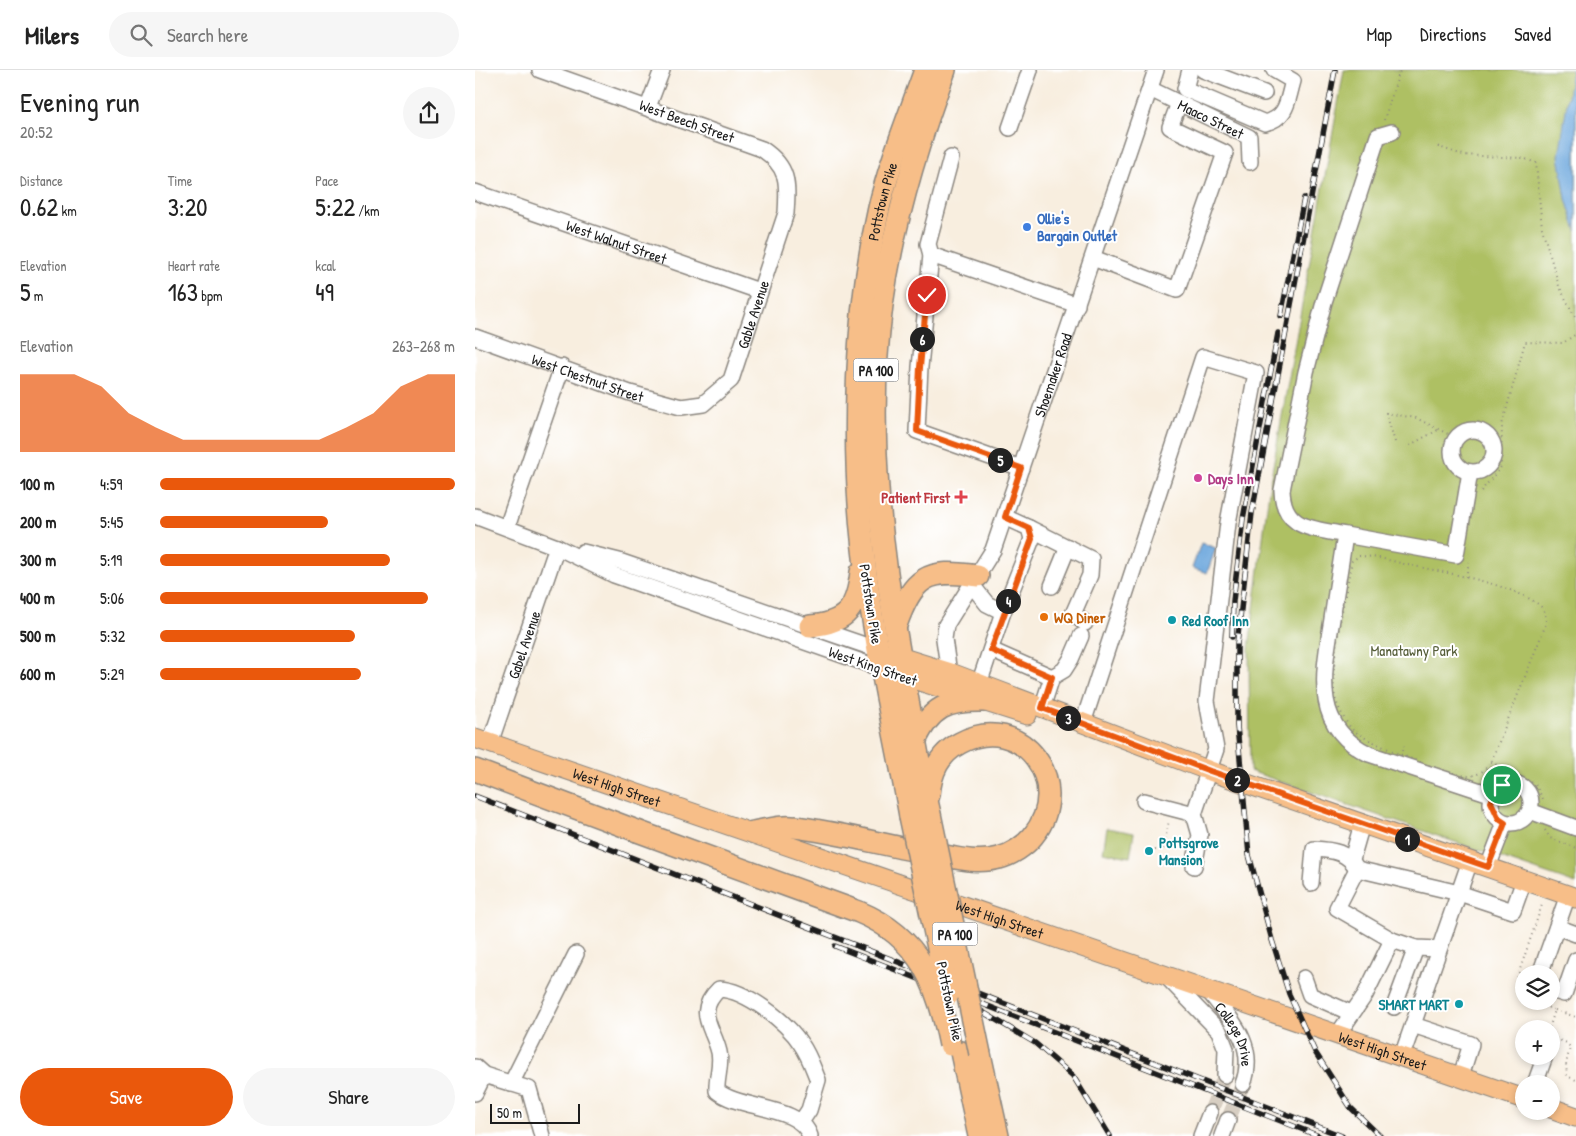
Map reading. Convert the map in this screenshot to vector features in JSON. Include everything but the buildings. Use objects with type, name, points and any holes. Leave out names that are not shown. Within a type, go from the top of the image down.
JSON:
[{"type":"highway","name":"Pottstown Pike","points":[[925,70],[879,207],[859,354],[859,479],[863,549],[891,663],[923,813],[978,1129]]},
{"type":"highway","name":"Pottstown Pike","points":[[923,813],[915,741],[891,663],[895,628],[883,553],[878,487],[877,363],[883,304],[903,204],[929,114],[945,70]]},
{"type":"highway","points":[[810,626],[837,620],[852,607],[859,589],[863,549]]},
{"type":"highway","points":[[895,628],[908,595],[921,581],[945,573],[975,580]]},
{"type":"highway","points":[[915,741],[925,721],[940,708],[981,693]]},
{"type":"highway","points":[[753,832],[792,826],[970,860],[1000,858],[1025,844],[1038,829],[1048,797],[1046,773],[1034,755],[1016,740],[997,733],[974,736],[952,747],[937,764],[923,813]]},
{"type":"highway","points":[[475,770],[859,912],[887,926],[909,947],[930,975],[944,1014],[964,1051]]},
{"type":"highway","name":"Pottstown Pike","points":[[964,1051],[998,1136]]},
{"type":"main road","name":"West King Street","points":[[891,663],[949,673],[981,693],[1042,708],[1203,768]]},
{"type":"main road","name":"West King Street","points":[[891,663],[1203,768],[1572,897]]},
{"type":"main road","name":"West High Street","points":[[482,740],[1515,1096]]},
{"type":"main road","points":[[1560,1111],[1576,1117]]},
{"type":"street","name":"West Beech Street","points":[[540,70],[762,149],[776,158],[788,185],[787,213]]},
{"type":"street","points":[[648,107],[662,70]]},
{"type":"street","points":[[1010,128],[1030,70]]},
{"type":"street","points":[[1190,70],[1185,89],[1265,123],[1277,120],[1282,115],[1293,81],[1284,72]]},
{"type":"street","points":[[1203,70],[1265,93]]},
{"type":"street","name":"Shoemaker Road","points":[[949,673],[944,639],[947,625],[993,550],[1150,89],[1154,71]]},
{"type":"street","name":"Maaco Street","points":[[1150,89],[1249,137],[1250,162]]},
{"type":"street","points":[[1093,258],[1177,290],[1225,153],[1170,127],[1179,103]]},
{"type":"street","points":[[1385,134],[1324,302],[1306,372],[1282,490],[1286,513],[1297,522],[1309,527],[1456,555],[1470,472]]},
{"type":"street","points":[[951,158],[928,244],[931,255],[920,367],[917,431],[1021,468]]},
{"type":"street","name":"West Walnut Street","points":[[475,192],[759,291]]},
{"type":"street","name":"Gable Avenue","points":[[703,404],[731,380],[759,291],[787,213]]},
{"type":"street","points":[[931,255],[1077,305]]},
{"type":"street","name":"West Chestnut Street","points":[[475,337],[630,393],[681,407],[703,404]]},
{"type":"street","points":[[1083,723],[1203,357],[1256,373],[1227,523],[1207,701],[1217,749],[1203,768],[1194,814],[1200,835],[1194,866]]},
{"type":"street","points":[[507,527],[562,367]]},
{"type":"street","points":[[1476,430],[1483,432],[1493,443],[1494,450],[1490,464],[1477,472],[1463,470],[1454,461],[1451,448],[1456,438],[1463,431],[1476,430]]},
{"type":"street","name":"West King Street","points":[[475,516],[557,547],[615,575],[891,663]]},
{"type":"street","points":[[1005,517],[1091,559],[1090,575],[1073,614],[1083,629],[1071,659],[1064,670],[1052,677],[1042,708]]},
{"type":"street","points":[[981,693],[991,650],[1003,612],[1032,539],[1029,528]]},
{"type":"street","points":[[1345,535],[1323,676],[1323,688],[1331,718],[1351,743],[1369,754],[1493,795]]},
{"type":"street","name":"West King Street","points":[[557,547],[619,561],[810,626],[891,663]]},
{"type":"street","name":"Gabel Avenue","points":[[482,740],[557,547]]},
{"type":"street","points":[[1052,586],[1069,547]]},
{"type":"street","points":[[975,580],[987,604],[1003,612]]},
{"type":"street","points":[[991,650],[1052,677]]},
{"type":"street","points":[[1518,784],[1524,787],[1528,793],[1531,800],[1530,811],[1519,822],[1505,823],[1499,819],[1493,808],[1493,795],[1502,785],[1518,784]]},
{"type":"street","points":[[1144,801],[1194,814]]},
{"type":"street","points":[[1530,811],[1576,828]]},
{"type":"street","points":[[1402,1056],[1459,893],[1505,823]]},
{"type":"street","points":[[1362,824],[1354,864],[1337,908],[1392,940],[1416,948],[1439,949]]},
{"type":"street","points":[[1311,883],[1314,849],[1333,850],[1354,864],[1459,893],[1513,911],[1524,880]]},
{"type":"street","points":[[1543,965],[1557,927],[1572,897]]},
{"type":"street","points":[[1557,927],[1576,934]]},
{"type":"street","points":[[1338,1034],[1365,995],[1392,940]]},
{"type":"street","points":[[1394,1007],[1416,948]]},
{"type":"street","points":[[511,1084],[575,954]]},
{"type":"street","points":[[1560,993],[1564,994],[1576,960]]},
{"type":"street","name":"College Drive","points":[[1164,974],[1219,1031],[1226,1049],[1225,1075]]},
{"type":"street","points":[[1304,978],[1310,995],[1351,1013]]},
{"type":"street","points":[[801,1122],[809,1110],[817,1080],[801,1044],[774,1017],[747,997],[732,990],[719,989],[711,997],[706,1019],[719,1052],[717,1091],[726,1098],[787,1115],[801,1122],[811,1136]]},
{"type":"street","name":"College Drive","points":[[1207,989],[1233,1023],[1246,1046],[1249,1064],[1243,1084]]},
{"type":"street","points":[[1313,1025],[1320,1001]]},
{"type":"street","points":[[1413,1025],[1471,1044],[1461,1076]]},
{"type":"street","points":[[475,1093],[480,1071],[511,1084],[529,1089],[542,1136]]},
{"type":"street","points":[[1201,1136],[1210,1113]]},
{"type":"street","points":[[1222,1136],[1229,1120]]},
{"type":"path","points":[[1385,134],[1400,70]]},
{"type":"path","points":[[1439,147],[1436,146],[1463,155],[1523,158],[1536,163],[1542,228],[1559,286],[1576,319]]},
{"type":"path","points":[[1480,492],[1501,467],[1502,425],[1525,342],[1563,343],[1576,334]]},
{"type":"path","points":[[1395,442],[1386,413],[1417,418],[1456,438]]},
{"type":"path","points":[[1410,445],[1440,429]]},
{"type":"path","points":[[1359,556],[1373,557],[1466,577],[1510,591],[1537,603],[1543,609],[1546,619],[1546,624],[1491,762],[1484,771],[1467,776],[1370,742],[1348,725],[1341,712],[1335,693],[1335,663],[1353,559],[1359,556]]},
{"type":"path","points":[[1466,577],[1469,558]]},
{"type":"path","points":[[1491,762],[1535,784],[1540,798],[1553,809],[1545,831],[1547,836],[1576,848]]},
{"type":"path","points":[[1155,850],[1163,851],[1171,808]]},
{"type":"path","points":[[1521,965],[1543,902]]},
{"type":"path","points":[[1552,1020],[1555,1010],[1576,1016]]},
{"type":"path","points":[[1560,1041],[1567,1043],[1570,1047],[1565,1072],[1567,1076],[1576,1080]]},
{"type":"green space","name":"Manatawny Park","points":[[1344,70],[1576,70],[1576,884],[1250,771],[1249,648],[1270,483]]},
{"type":"green space","points":[[1107,828],[1134,833],[1130,857],[1103,852]]},
{"type":"water","points":[[1572,70],[1576,70],[1576,231],[1566,199],[1559,156]]},
{"type":"water","points":[[1201,543],[1216,548],[1207,573],[1192,568]]},
{"type":"tunnel","points":[[1210,1113],[1225,1075]]},
{"type":"tunnel","points":[[1228,1120],[1243,1084]]},
{"type":"railway","points":[[1335,70],[1252,513],[1237,644],[1237,726],[1249,855],[1289,994],[1315,1052],[1351,1108],[1380,1136]]},
{"type":"railway","points":[[1281,316],[1304,198]]},
{"type":"railway","points":[[1232,637],[1233,601],[1243,519],[1278,333]]},
{"type":"railway","points":[[475,796],[1342,1136]]},
{"type":"railway","points":[[835,946],[1319,1136]]},
{"type":"railway","points":[[966,1002],[1035,1043],[1073,1076],[1110,1136]]},
{"type":"place","name":"Ollie's Bargain Outlet","points":[[1027,227]]},
{"type":"place","name":"Days Inn","points":[[1198,478]]},
{"type":"place","name":"Patient First","points":[[961,497]]},
{"type":"place","name":"WQ Diner","points":[[1044,617]]},
{"type":"place","name":"Red Roof Inn","points":[[1172,620]]},
{"type":"place","name":"Pottsgrove Mansion","points":[[1149,851]]},
{"type":"place","name":"SMART MART","points":[[1459,1004]]},
{"type":"route","points":[[927,295],[920,367],[917,431],[1021,468],[1005,517],[1029,528],[1032,539],[1003,612],[991,650],[1052,677],[1042,708],[1210,771],[1488,867],[1505,823],[1496,815],[1491,802],[1493,795],[1502,785]]}]
